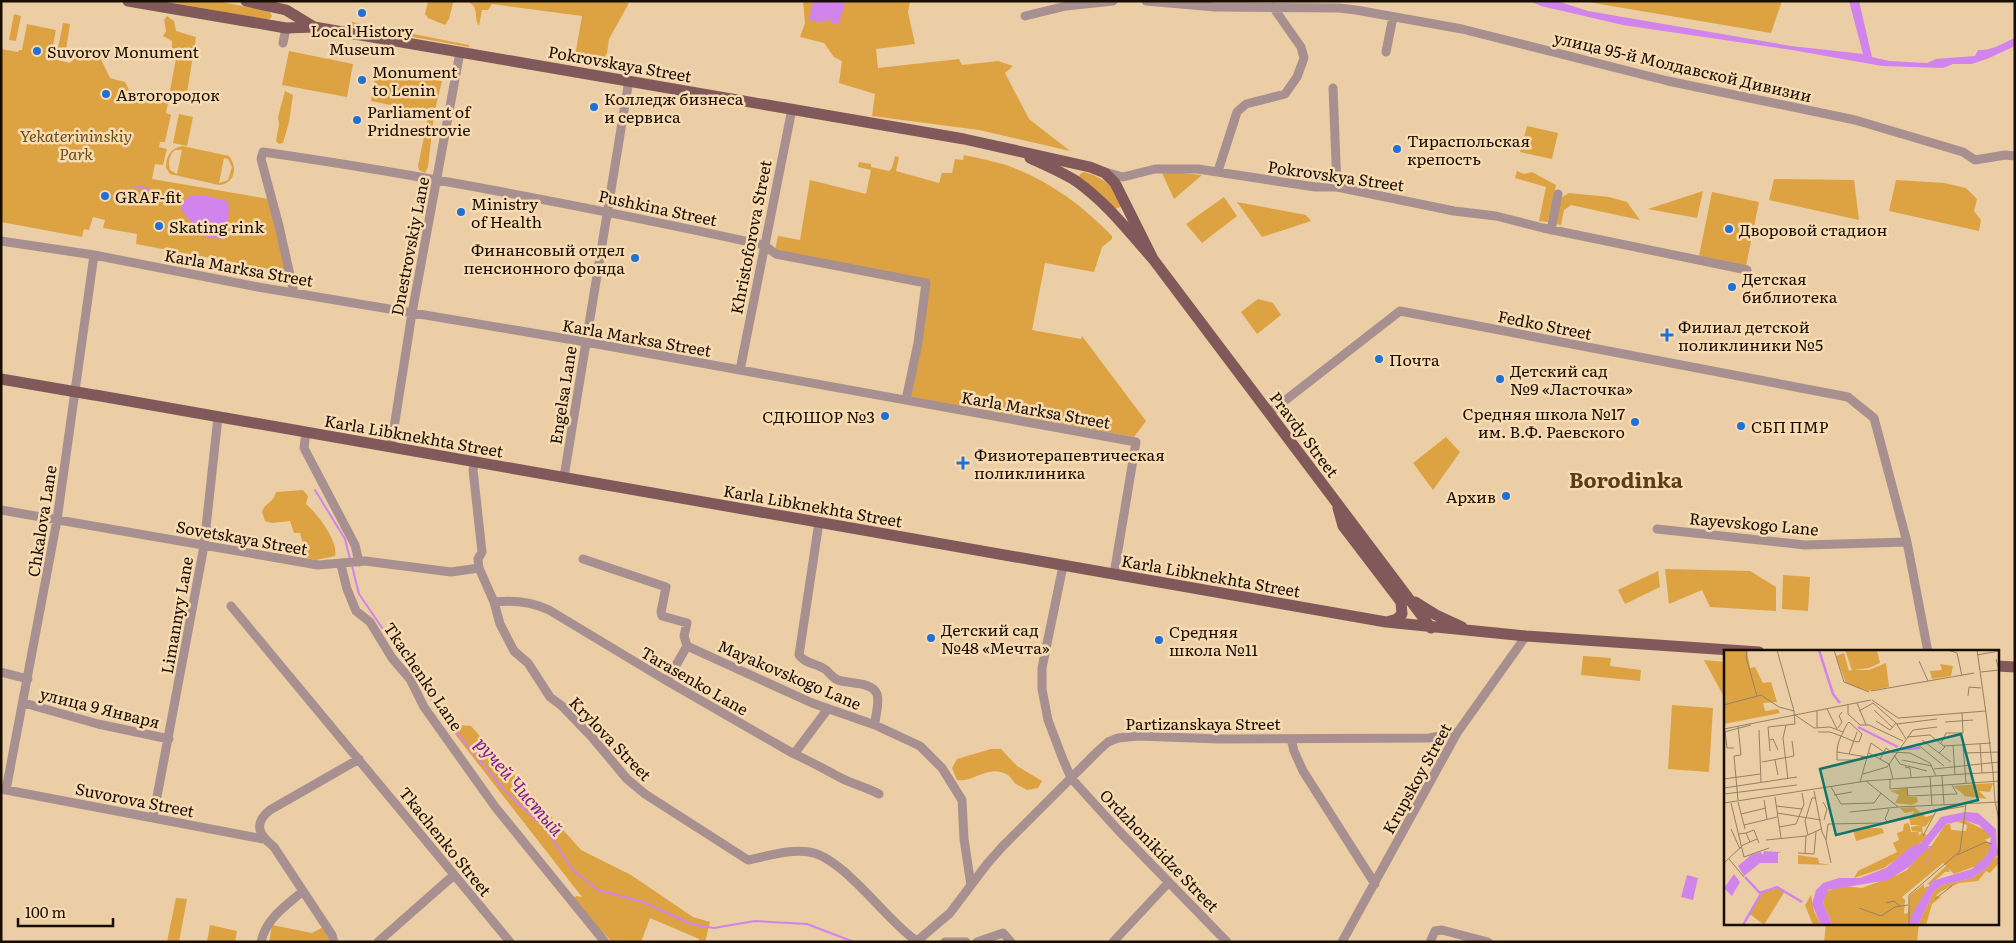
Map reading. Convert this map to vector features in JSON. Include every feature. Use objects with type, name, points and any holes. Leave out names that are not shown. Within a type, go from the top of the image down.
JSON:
[{"type":"main road","points":[[128,1],[143,3]]},
{"type":"main road","name":"Pokrovskaya Street","points":[[246,1],[273,6],[296,14],[314,27]]},
{"type":"main road","name":"Pokrovskaya Street","points":[[143,3],[269,26],[286,28],[314,27],[629,80],[964,139],[1098,170]]},
{"type":"main road","points":[[269,26],[276,19],[277,12],[273,6]]},
{"type":"main road","name":"Pokrovskaya Street","points":[[1009,149],[1075,181]]},
{"type":"main road","points":[[1075,181],[1075,172],[1082,165]]},
{"type":"main road","name":"Pravdy Street","points":[[1098,170],[1111,178],[1118,189],[1153,259]]},
{"type":"main road","name":"Pravdy Street","points":[[1075,181],[1114,215],[1153,259],[1431,628]]},
{"type":"main road","points":[[1114,215],[1120,215],[1127,206]]},
{"type":"main road","name":"Karla Libknekhta Street","points":[[1,379],[1386,622],[1472,632],[1729,650]]},
{"type":"main road","points":[[1338,504],[1343,526],[1401,602],[1402,614],[1386,622]]},
{"type":"main road","points":[[1407,596],[1436,615],[1472,632]]},
{"type":"main road","points":[[1998,666],[2015,667]]},
{"type":"street","points":[[1025,16],[1066,6],[1113,1]]},
{"type":"street","name":"улица 95-й Молдавской Дивизии","points":[[1146,1],[1273,7],[1340,4],[1393,17],[1462,29],[1668,81],[1855,120],[1963,152],[1975,160],[2005,155],[2015,156]]},
{"type":"street","points":[[1218,171],[1237,112],[1246,104],[1285,94],[1297,77],[1304,58],[1301,47],[1273,7]]},
{"type":"street","points":[[1386,52],[1393,17]]},
{"type":"street","points":[[283,42],[286,28]]},
{"type":"street","name":"Dnestrovskiy Lane","points":[[391,447],[412,312],[460,52]]},
{"type":"street","name":"Engelsa Lane","points":[[564,478],[629,80]]},
{"type":"street","points":[[1333,88],[1337,187]]},
{"type":"street","name":"Khristoforova Street","points":[[740,370],[792,109]]},
{"type":"street","name":"Pushkina Street","points":[[294,293],[261,159],[262,152],[437,180],[608,211],[764,245],[776,254],[926,283],[918,342],[906,400]]},
{"type":"street","name":"Pokrovskya Street","points":[[1123,177],[1155,169],[1187,168],[1218,171],[1315,187],[1337,187],[1454,211],[1483,214],[1747,270]]},
{"type":"street","points":[[1098,170],[1123,177],[1118,189]]},
{"type":"street","points":[[1547,229],[1558,194]]},
{"type":"street","name":"Karla Marksa Street","points":[[1,241],[94,255],[294,293],[586,342],[1136,442],[1114,574]]},
{"type":"street","name":"Chkalova Lane","points":[[4,790],[24,703],[58,520],[94,255]]},
{"type":"street","name":"Fedko Street","points":[[1269,413],[1400,311],[1848,397],[1874,418],[1908,542]]},
{"type":"street","name":"Limannyy Lane","points":[[153,818],[204,546],[218,417]]},
{"type":"street","points":[[306,432],[304,448],[355,546],[357,562]]},
{"type":"street","name":"Krylova Street","points":[[475,462],[473,470],[482,552],[478,559],[479,568],[494,602],[500,624],[514,651],[528,663],[550,697],[580,724],[627,779],[645,794],[748,860],[787,852],[807,852],[823,858],[846,873],[917,942]]},
{"type":"street","name":"Sovetskaya Street","points":[[1,510],[318,565],[357,562],[451,572],[479,568]]},
{"type":"street","points":[[819,522],[799,656],[802,660],[827,670],[834,678],[869,686],[874,689],[878,695],[875,725]]},
{"type":"street","name":"Rayevskogo Lane","points":[[1657,530],[1805,545],[1908,542]]},
{"type":"street","points":[[1908,542],[1928,650]]},
{"type":"street","points":[[583,559],[666,587],[661,612],[662,616],[687,622],[684,636],[687,646],[666,681]]},
{"type":"street","name":"Tkachenko Lane","points":[[343,564],[347,589],[356,610],[370,622],[396,663],[410,679],[424,706],[496,808],[605,942]]},
{"type":"street","name":"Ordzhonikidze Street","points":[[1063,566],[1043,654],[1042,679],[1050,729],[1071,778],[1118,830],[1227,942]]},
{"type":"street","name":"Tarasenko Lane","points":[[494,602],[511,600],[540,606],[549,610],[666,681],[794,754],[814,762],[840,778],[867,787],[879,794]]},
{"type":"street","name":"Tkachenko Street","points":[[231,606],[510,942]]},
{"type":"street","name":"Krupskoy Street","points":[[1342,942],[1457,733],[1526,636]]},
{"type":"street","name":"Mayakovskogo Lane","points":[[687,646],[827,710],[875,725],[920,746],[942,768],[962,800],[964,839],[971,884]]},
{"type":"street","name":"улица 9 Января","points":[[1,672],[28,679]]},
{"type":"street","name":"улица 9 Января","points":[[24,703],[98,724],[169,739]]},
{"type":"street","points":[[794,754],[827,710]]},
{"type":"street","name":"Partizanskaya Street","points":[[917,942],[950,913],[1002,847],[1108,742],[1127,736],[1219,739],[1429,738],[1457,733]]},
{"type":"street","points":[[1291,739],[1294,751],[1303,770],[1375,884]]},
{"type":"street","points":[[334,942],[332,935],[274,847],[264,839],[260,829],[264,815],[270,810],[359,759]]},
{"type":"street","name":"Suvorova Street","points":[[4,790],[264,839]]},
{"type":"street","points":[[378,942],[454,875]]},
{"type":"street","points":[[1113,942],[1169,882]]},
{"type":"street","points":[[261,942],[269,921],[303,891]]},
{"type":"street","points":[[1430,942],[1435,931],[1442,930],[1488,942]]},
{"type":"street","points":[[977,942],[1003,934],[1011,942]]},
{"type":"street","points":[[945,942],[966,942]]},
{"type":"green space","points":[[163,1],[216,1],[269,11],[272,16],[269,20]]},
{"type":"green space","points":[[428,1],[459,1],[453,3],[449,19],[445,25],[428,18],[425,14]]},
{"type":"green space","points":[[467,1],[624,1],[629,3],[609,39],[607,53],[601,65],[575,56],[582,16],[492,4],[488,10],[482,10],[479,26],[474,6]]},
{"type":"green space","points":[[803,1],[910,1],[908,12],[915,44],[876,49],[878,68],[959,59],[962,65],[998,61],[1013,66],[1005,73],[1029,119],[1070,151],[979,130],[872,116],[875,94],[839,83],[842,61],[834,57],[824,43],[800,37],[805,23]]},
{"type":"green space","points":[[1582,1],[1782,1],[1771,33]]},
{"type":"green space","points":[[14,14],[21,16],[16,41],[9,40]]},
{"type":"green space","points":[[167,16],[174,21],[176,31],[196,37],[186,99],[169,96],[178,48],[172,49],[172,41],[163,36],[166,31],[164,20]]},
{"type":"green space","points":[[352,22],[469,45],[469,47],[351,26]]},
{"type":"green space","points":[[63,23],[70,24],[66,50],[58,48]]},
{"type":"green space","name":"Yekaterininskiy Park","points":[[27,24],[56,30],[51,55],[54,56],[54,59],[70,63],[81,52],[97,51],[110,78],[125,82],[129,90],[169,98],[166,113],[171,115],[165,142],[160,142],[159,147],[167,149],[163,165],[155,164],[152,179],[269,199],[285,272],[136,244],[137,234],[103,228],[105,220],[93,217],[89,230],[84,229],[82,237],[1,222],[1,49],[18,52],[22,50]]},
{"type":"green space","points":[[289,51],[353,64],[347,97],[282,85]]},
{"type":"green space","points":[[377,68],[442,81],[434,114],[428,167],[425,173],[419,170],[418,166],[429,113],[371,101]]},
{"type":"green space","points":[[285,91],[293,95],[289,122],[283,143],[279,144],[276,141],[279,124],[278,117]]},
{"type":"green space","points":[[179,114],[193,117],[187,146],[173,143]]},
{"type":"green space","points":[[1527,126],[1558,133],[1552,159],[1520,152]]},
{"type":"green space","points":[[182,146],[229,156],[234,170],[232,178],[229,182],[219,185],[170,174],[166,168],[167,160],[172,151]],"holes":[[[175,150],[182,150],[177,174],[170,170],[169,165],[170,157]],[[224,158],[228,159],[232,167],[228,180],[219,183]]]},
{"type":"green space","points":[[964,155],[1006,165],[1036,178],[1076,203],[1112,236],[1112,239],[1102,247],[1094,272],[1045,263],[1032,330],[1081,339],[1082,336],[1146,421],[1134,437],[911,397],[922,343],[930,280],[775,250],[778,236],[800,240],[810,180],[866,194],[871,170],[858,167],[859,162],[871,164],[871,167],[889,171],[892,168],[895,156],[899,157],[896,171],[939,183],[942,173],[952,173],[955,159],[963,160]]},
{"type":"green space","points":[[1517,171],[1524,174],[1532,172],[1556,185],[1548,222],[1539,221],[1546,187],[1515,178]]},
{"type":"green space","points":[[1084,172],[1108,184],[1116,194],[1121,207],[1114,209],[1079,178],[1080,174]]},
{"type":"green space","points":[[1162,173],[1182,173],[1202,175],[1174,199]]},
{"type":"green space","points":[[1774,179],[1854,180],[1859,220],[1769,200]]},
{"type":"green space","points":[[1896,180],[1944,183],[1966,188],[1977,199],[1974,211],[1981,220],[1979,231],[1889,211]]},
{"type":"green space","points":[[1703,191],[1697,218],[1648,209]]},
{"type":"green space","name":"Дворовой стадион","points":[[1712,192],[1759,202],[1746,266],[1699,256]]},
{"type":"green space","points":[[1569,193],[1609,197],[1627,202],[1640,220],[1571,205],[1564,210],[1561,225],[1555,224],[1561,198]]},
{"type":"green space","points":[[1224,197],[1237,216],[1202,243],[1186,224]]},
{"type":"green space","points":[[1237,202],[1306,215],[1311,221],[1262,237]]},
{"type":"green space","points":[[1258,299],[1273,303],[1281,315],[1257,334],[1241,312]]},
{"type":"green space","points":[[1446,437],[1460,452],[1433,490],[1413,463]]},
{"type":"green space","points":[[303,490],[308,496],[306,504],[316,514],[334,543],[335,556],[316,560],[307,558],[300,533],[294,533],[290,521],[272,523],[265,521],[262,512],[265,506],[273,499],[276,492]]},
{"type":"green space","points":[[1665,569],[1750,571],[1776,587],[1776,611],[1710,607],[1702,590],[1669,604]]},
{"type":"green space","points":[[1658,571],[1660,587],[1625,604],[1618,590]]},
{"type":"green space","points":[[1783,575],[1810,577],[1808,611],[1782,609]]},
{"type":"green space","points":[[1583,656],[1611,658],[1610,666],[1641,670],[1640,681],[1581,675]]},
{"type":"green space","points":[[1704,660],[1724,662],[1723,695]]},
{"type":"green space","points":[[1672,705],[1713,708],[1709,772],[1668,769]]},
{"type":"green space","points":[[447,724],[471,726],[581,850],[631,875],[693,917],[710,922],[705,942],[699,942],[699,939],[650,918],[641,942],[612,942],[572,899],[576,896],[582,897]]},
{"type":"green space","points":[[991,749],[1001,749],[1017,766],[1042,781],[1038,788],[1027,790],[1016,784],[1008,775],[994,771],[969,779],[957,780],[952,768],[957,759]]},
{"type":"green space","points":[[176,898],[187,899],[179,942],[167,942]]},
{"type":"green space","points":[[210,925],[237,931],[235,942],[207,942]]},
{"type":"green space","points":[[272,925],[312,933],[323,927],[330,942],[269,942]]},
{"type":"green space","points":[[1826,926],[1919,926],[1917,942],[1824,942]]},
{"type":"shaded area","points":[[813,1],[843,1],[845,3],[839,23],[831,23],[830,20],[826,20],[823,23],[809,20]]},
{"type":"shaded area","points":[[1530,1],[1557,1],[1588,11],[1791,46],[1863,54],[1849,1],[1859,1],[1872,57],[1889,61],[1927,63],[1936,59],[1975,56],[1978,50],[1993,48],[2015,38],[2015,46],[1972,64],[1953,64],[1943,68],[1882,66],[1792,50],[1623,25],[1541,6]]},
{"type":"shaded area","points":[[190,196],[206,196],[228,201],[228,220],[223,239],[206,237],[181,210],[182,203]]},
{"type":"shaded area","points":[[1687,875],[1698,878],[1693,900],[1681,897]]},
{"type":"waterway","points":[[126,200],[134,193],[136,187],[139,186],[149,190]]},
{"type":"waterway","name":"ручей Чистый","points":[[315,490],[345,539],[350,559]]},
{"type":"waterway","name":"ручей Чистый","points":[[352,566],[359,594],[439,711],[505,791],[545,828],[573,870],[598,890],[643,902],[691,924],[714,928],[755,921],[807,924],[854,942]]},
{"type":"place","name":"Local History Museum","points":[[362,13]]},
{"type":"place","name":"Suvorov Monument","points":[[37,51]]},
{"type":"place","name":"Monument to Lenin","points":[[362,80]]},
{"type":"place","name":"Автогородок","points":[[106,94]]},
{"type":"place","name":"Колледж бизнеса и сервиса","points":[[594,107]]},
{"type":"place","name":"Parliament of Pridnestrovie","points":[[357,120]]},
{"type":"place","name":"Тираспольская крепость","points":[[1397,149]]},
{"type":"place","name":"GRAF-fit","points":[[105,196]]},
{"type":"place","name":"Ministry of Health","points":[[461,212]]},
{"type":"place","name":"Skating rink","points":[[159,226]]},
{"type":"place","name":"Дворовой стадион","points":[[1729,229]]},
{"type":"place","name":"Финансовый отдел пенсионного фонда","points":[[635,258]]},
{"type":"place","name":"Детская библиотека","points":[[1732,287]]},
{"type":"place","name":"Филиал детской поликлиники №5","points":[[1667,335]]},
{"type":"place","name":"Почта","points":[[1379,359]]},
{"type":"place","name":"Детский сад №9 «Ласточка»","points":[[1500,379]]},
{"type":"place","name":"СДЮШОР №3","points":[[885,416]]},
{"type":"place","name":"Средняя школа №17 им. В.Ф. Раевского","points":[[1635,422]]},
{"type":"place","name":"СБП ПМР","points":[[1741,426]]},
{"type":"place","name":"Физиотерапевтическая поликлиника","points":[[963,463]]},
{"type":"place","name":"Архив","points":[[1506,496]]},
{"type":"place","name":"Детский сад №48 «Мечта»","points":[[931,638]]},
{"type":"place","name":"Средняя школа №11","points":[[1159,640]]},
{"type":"district","name":"Borodinka","points":[[1626,478]]}]
